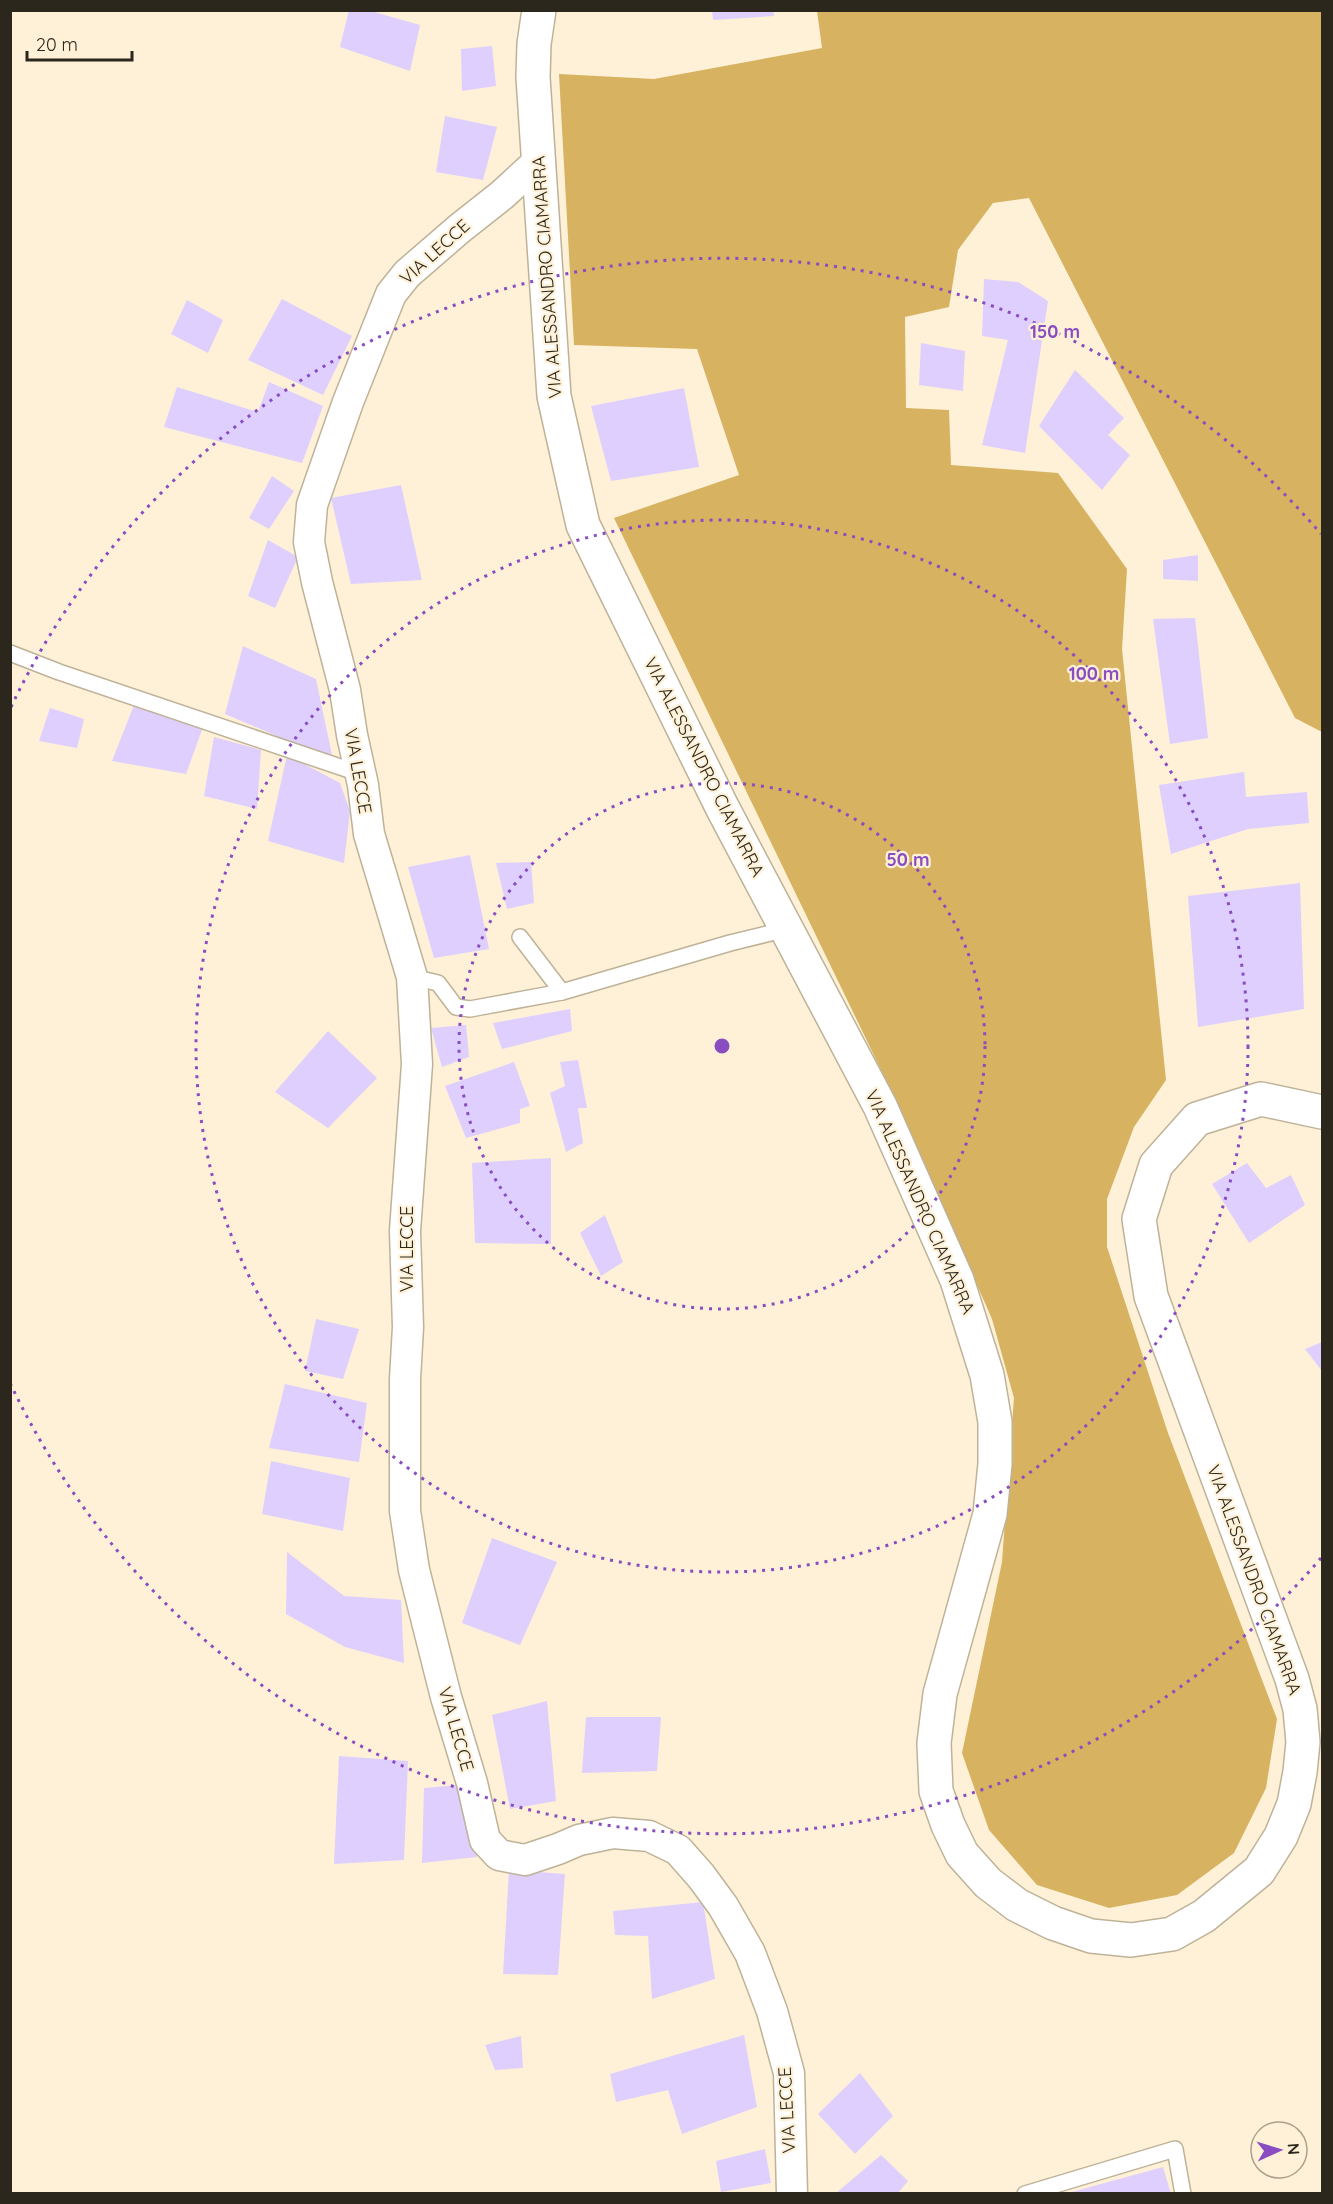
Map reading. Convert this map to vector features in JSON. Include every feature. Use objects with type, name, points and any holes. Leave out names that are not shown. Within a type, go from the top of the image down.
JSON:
[{"type":"street","name":"VIA ALESSANDRO CIAMARRA","points":[[539,10],[534,44],[533,77],[554,396],[583,525],[722,807],[880,1106],[957,1280],[987,1375],[995,1422],[995,1464],[990,1514],[940,1694],[934,1743],[936,1791],[948,1825],[963,1854],[988,1882],[1017,1905],[1053,1923],[1091,1936],[1131,1940],[1172,1934],[1204,1916],[1259,1871],[1281,1836],[1294,1804],[1303,1742],[1292,1679],[1150,1296],[1139,1219],[1156,1165],[1197,1119],[1261,1099],[1323,1112]]},
{"type":"street","name":"VIA LECCE","points":[[538,161],[502,195],[407,274],[391,294],[332,444],[312,505],[309,542],[345,690],[361,774],[369,834],[412,977],[417,1064],[405,1231],[408,1327],[405,1390],[405,1511],[414,1570],[485,1840],[499,1855],[525,1860],[579,1840],[613,1833],[649,1836],[678,1850],[701,1876],[723,1906],[750,1953],[771,2011],[789,2073],[792,2193]]},
{"type":"lane","points":[[10,653],[59,672],[361,774]]},
{"type":"lane","points":[[412,977],[438,983],[456,1007],[470,1009],[561,992],[787,929]]},
{"type":"lane","points":[[520,937],[561,992]]},
{"type":"lane","points":[[1025,2193],[1175,2149],[1183,2193]]},
{"type":"shaded area","points":[[817,11],[1322,11],[1322,732],[1295,718],[1029,198],[993,203],[958,250],[949,307],[905,317],[906,408],[949,410],[951,465],[1058,473],[1127,569],[1122,649],[1166,1080],[1134,1127],[1107,1199],[1107,1247],[1168,1433],[1277,1719],[1266,1788],[1234,1853],[1177,1895],[1109,1908],[1037,1885],[989,1830],[962,1753],[1002,1562],[1014,1398],[992,1319],[898,1105],[614,518],[739,475],[697,349],[574,345],[559,74],[654,79],[822,48]]},
{"type":"building","points":[[349,10],[367,10],[420,25],[410,71],[340,47]]},
{"type":"building","points":[[712,10],[773,10],[774,16],[713,20]]},
{"type":"building","points":[[492,46],[496,86],[462,91],[461,49]]},
{"type":"building","points":[[445,116],[497,127],[483,180],[436,172]]},
{"type":"building","points":[[984,279],[1018,282],[1048,301],[1025,453],[982,445],[1008,340],[982,336]]},
{"type":"building","points":[[282,299],[352,336],[323,395],[248,360]]},
{"type":"building","points":[[187,300],[223,320],[208,353],[171,334]]},
{"type":"building","points":[[921,343],[965,351],[963,391],[919,385]]},
{"type":"building","points":[[1075,370],[1124,418],[1108,435],[1130,455],[1102,490],[1039,426]]},
{"type":"building","points":[[269,382],[323,406],[302,463],[164,427],[177,387],[258,412]]},
{"type":"building","points":[[684,388],[699,467],[611,481],[591,406]]},
{"type":"building","points":[[272,476],[294,491],[269,529],[249,518]]},
{"type":"building","points":[[401,485],[422,580],[351,584],[331,498]]},
{"type":"building","points":[[268,540],[298,557],[275,608],[248,596]]},
{"type":"building","points":[[1198,555],[1198,581],[1163,579],[1163,560]]},
{"type":"building","points":[[1195,618],[1208,738],[1170,744],[1153,619]]},
{"type":"building","points":[[243,646],[316,679],[333,760],[225,714]]},
{"type":"building","points":[[134,705],[203,727],[186,774],[112,761]]},
{"type":"building","points":[[50,708],[84,719],[77,748],[39,741]]},
{"type":"building","points":[[214,737],[261,750],[257,809],[204,796]]},
{"type":"building","points":[[287,755],[340,783],[350,811],[344,863],[268,841]]},
{"type":"building","points":[[1244,772],[1246,797],[1307,792],[1309,823],[1248,829],[1171,854],[1159,785]]},
{"type":"building","points":[[470,855],[489,949],[434,958],[408,867]]},
{"type":"building","points":[[531,862],[534,903],[507,909],[496,863]]},
{"type":"building","points":[[1300,883],[1304,1009],[1198,1027],[1188,896]]},
{"type":"building","points":[[570,1009],[572,1031],[502,1049],[493,1023]]},
{"type":"building","points":[[466,1025],[469,1057],[442,1067],[431,1028]]},
{"type":"building","points":[[328,1031],[377,1078],[328,1128],[275,1092]]},
{"type":"building","points":[[578,1060],[587,1108],[578,1108],[583,1143],[566,1152],[550,1093],[565,1086],[560,1062]]},
{"type":"building","points":[[514,1062],[530,1106],[520,1109],[520,1123],[466,1138],[445,1086]]},
{"type":"building","points":[[551,1158],[551,1244],[475,1243],[472,1163]]},
{"type":"building","points":[[1247,1163],[1266,1188],[1291,1175],[1305,1205],[1249,1243],[1212,1184]]},
{"type":"building","points":[[605,1215],[623,1262],[601,1276],[580,1233]]},
{"type":"building","points":[[316,1319],[359,1329],[343,1379],[305,1371]]},
{"type":"building","points":[[1322,1342],[1322,1371],[1305,1349]]},
{"type":"building","points":[[285,1384],[367,1403],[359,1462],[269,1448]]},
{"type":"building","points":[[271,1461],[350,1478],[343,1531],[262,1514]]},
{"type":"building","points":[[492,1538],[557,1562],[520,1645],[462,1623]]},
{"type":"building","points":[[287,1552],[344,1596],[401,1600],[404,1663],[345,1647],[286,1614]]},
{"type":"building","points":[[547,1701],[556,1801],[510,1809],[492,1715]]},
{"type":"building","points":[[586,1717],[661,1717],[657,1771],[582,1773]]},
{"type":"building","points":[[339,1756],[408,1761],[404,1860],[334,1864]]},
{"type":"building","points":[[458,1785],[477,1857],[422,1863],[424,1788]]},
{"type":"building","points":[[509,1870],[565,1874],[558,1975],[503,1974]]},
{"type":"building","points":[[703,1902],[715,1979],[652,1999],[648,1936],[615,1935],[613,1911]]},
{"type":"building","points":[[744,2035],[757,2107],[682,2134],[668,2090],[616,2102],[610,2074]]},
{"type":"building","points":[[521,2036],[523,2068],[495,2070],[485,2045]]},
{"type":"building","points":[[860,2073],[893,2116],[855,2154],[818,2114]]},
{"type":"building","points":[[765,2149],[771,2183],[721,2192],[716,2161]]},
{"type":"building","points":[[881,2155],[908,2181],[897,2194],[835,2194]]},
{"type":"building","points":[[1163,2167],[1171,2194],[1068,2194],[1068,2193]]}]
